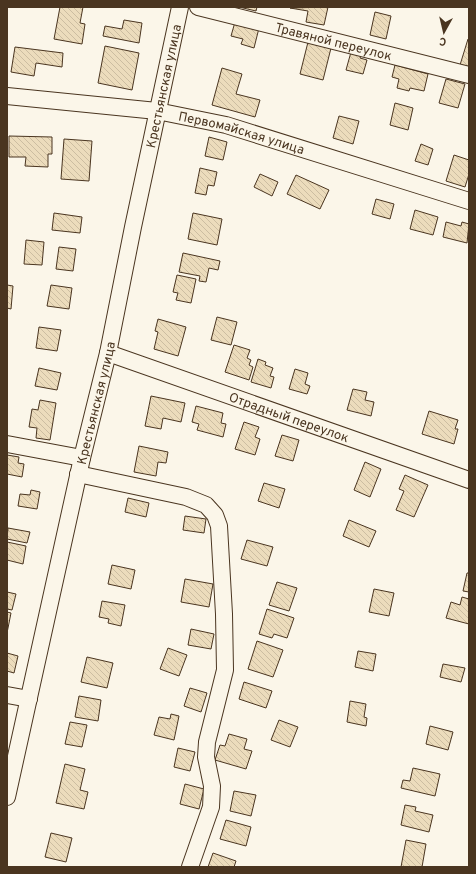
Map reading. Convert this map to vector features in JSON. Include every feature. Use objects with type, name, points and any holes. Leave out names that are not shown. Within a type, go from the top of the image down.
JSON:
[{"type":"street","name":"Крестьянская улица","points":[[7,797],[78,474],[108,353],[157,111],[180,7]]},
{"type":"street","name":"Травяной переулок","points":[[198,7],[469,75]]},
{"type":"street","name":"Первомайская улица","points":[[7,96],[157,111],[226,125],[469,201]]},
{"type":"street","name":"Отрадный переулок","points":[[108,353],[469,480]]},
{"type":"street","points":[[7,444],[82,458]]},
{"type":"street","points":[[78,474],[186,497],[206,505],[215,515],[219,526],[224,614],[225,670],[207,742],[206,756],[212,786],[211,807],[190,867]]},
{"type":"street","points":[[7,695],[29,699]]},
{"type":"building","points":[[60,7],[83,7],[80,23],[85,24],[82,44],[54,39]]},
{"type":"building","points":[[239,7],[257,7],[256,11]]},
{"type":"building","points":[[328,7],[324,25],[306,22],[308,11],[290,8]]},
{"type":"building","points":[[375,12],[391,16],[386,39],[370,35]]},
{"type":"building","points":[[124,20],[142,23],[139,43],[103,36],[105,26],[122,29]]},
{"type":"building","points":[[235,22],[259,28],[254,48],[241,44],[243,39],[231,36]]},
{"type":"building","points":[[468,39],[469,40],[469,67],[460,65]]},
{"type":"building","points":[[308,42],[331,48],[323,80],[300,74]]},
{"type":"building","points":[[105,46],[139,53],[132,90],[98,83]]},
{"type":"building","points":[[15,47],[63,53],[62,67],[36,63],[34,76],[11,72]]},
{"type":"building","points":[[351,52],[361,55],[360,58],[367,60],[363,74],[346,70]]},
{"type":"building","points":[[395,65],[428,74],[424,91],[410,88],[409,91],[397,88],[399,79],[392,77]]},
{"type":"building","points":[[222,68],[242,74],[236,94],[260,100],[255,117],[212,105]]},
{"type":"building","points":[[446,79],[465,84],[458,108],[439,103]]},
{"type":"building","points":[[395,103],[413,108],[408,130],[390,125]]},
{"type":"building","points":[[339,116],[359,121],[353,144],[333,138]]},
{"type":"building","points":[[9,136],[52,137],[52,154],[48,154],[48,167],[25,166],[26,157],[9,157]]},
{"type":"building","points":[[209,137],[227,142],[223,160],[205,156]]},
{"type":"building","points":[[64,139],[92,141],[89,181],[61,179]]},
{"type":"building","points":[[421,144],[433,149],[428,165],[415,161]]},
{"type":"building","points":[[454,155],[469,160],[469,174],[465,187],[446,181]]},
{"type":"building","points":[[200,168],[217,172],[214,186],[208,185],[206,195],[195,193]]},
{"type":"building","points":[[260,174],[278,182],[272,196],[254,187]]},
{"type":"building","points":[[296,175],[329,190],[320,209],[287,194]]},
{"type":"building","points":[[376,199],[394,204],[390,219],[372,214]]},
{"type":"building","points":[[415,210],[438,217],[433,235],[410,229]]},
{"type":"building","points":[[54,213],[82,217],[80,233],[52,230]]},
{"type":"building","points":[[193,213],[222,219],[217,245],[188,239]]},
{"type":"building","points":[[446,222],[461,226],[462,222],[469,224],[467,243],[443,237]]},
{"type":"building","points":[[26,240],[44,242],[42,265],[24,264]]},
{"type":"building","points":[[59,247],[76,249],[73,271],[56,269]]},
{"type":"building","points":[[183,253],[220,261],[218,270],[209,268],[206,282],[199,281],[200,276],[179,272]]},
{"type":"building","points":[[177,275],[196,279],[191,303],[176,300],[178,293],[173,292]]},
{"type":"building","points":[[7,285],[13,286],[11,309],[7,308]]},
{"type":"building","points":[[51,285],[72,288],[69,309],[47,306]]},
{"type":"building","points":[[217,317],[237,322],[231,345],[211,340]]},
{"type":"building","points":[[158,319],[186,327],[178,356],[154,349],[158,332],[155,331]]},
{"type":"building","points":[[39,327],[61,330],[57,351],[36,348]]},
{"type":"building","points":[[234,345],[250,350],[247,358],[251,360],[249,365],[253,367],[249,380],[225,372]]},
{"type":"building","points":[[258,359],[266,362],[265,365],[273,368],[270,376],[274,377],[271,388],[251,382]]},
{"type":"building","points":[[39,368],[61,373],[57,390],[35,386]]},
{"type":"building","points":[[295,369],[308,373],[305,384],[310,386],[307,394],[289,389]]},
{"type":"building","points":[[353,389],[367,392],[365,400],[374,402],[371,416],[347,410]]},
{"type":"building","points":[[151,396],[185,403],[181,422],[163,418],[161,429],[145,426]]},
{"type":"building","points":[[40,400],[56,403],[50,440],[36,438],[37,428],[29,427],[32,409],[38,410]]},
{"type":"building","points":[[196,406],[223,413],[221,423],[226,424],[223,437],[197,430],[199,424],[192,422]]},
{"type":"building","points":[[429,411],[458,420],[455,429],[458,429],[454,444],[422,434]]},
{"type":"building","points":[[244,422],[259,427],[255,437],[260,439],[255,455],[235,449]]},
{"type":"building","points":[[282,435],[299,440],[293,461],[275,456]]},
{"type":"building","points":[[139,446],[168,452],[166,463],[158,462],[156,476],[134,472]]},
{"type":"building","points":[[7,455],[19,457],[18,463],[24,464],[22,477],[7,474]]},
{"type":"building","points":[[365,462],[381,469],[370,497],[354,490]]},
{"type":"building","points":[[405,475],[428,485],[414,517],[396,510],[404,491],[399,489]]},
{"type":"building","points":[[264,483],[285,489],[279,508],[258,501]]},
{"type":"building","points":[[31,490],[40,492],[37,509],[18,506],[20,494],[30,495]]},
{"type":"building","points":[[128,498],[149,503],[146,517],[125,512]]},
{"type":"building","points":[[185,516],[206,519],[204,533],[183,530]]},
{"type":"building","points":[[349,520],[376,531],[369,547],[343,536]]},
{"type":"building","points":[[8,528],[30,532],[27,543],[7,539]]},
{"type":"building","points":[[247,540],[273,547],[267,566],[241,559]]},
{"type":"building","points":[[7,542],[26,546],[23,564],[7,560]]},
{"type":"building","points":[[112,565],[135,570],[131,589],[108,584]]},
{"type":"building","points":[[467,573],[469,573],[469,592],[463,591]]},
{"type":"building","points":[[185,579],[213,584],[209,607],[181,602]]},
{"type":"building","points":[[277,582],[297,588],[289,611],[269,605]]},
{"type":"building","points":[[374,589],[394,593],[389,616],[369,612]]},
{"type":"building","points":[[7,592],[16,594],[12,610],[7,609]]},
{"type":"building","points":[[462,597],[469,599],[469,624],[446,618],[451,602],[460,605]]},
{"type":"building","points":[[102,601],[125,605],[121,626],[108,623],[109,619],[99,617]]},
{"type":"building","points":[[267,609],[294,618],[287,638],[274,634],[272,638],[259,634]]},
{"type":"building","points":[[7,612],[11,613],[7,633]]},
{"type":"building","points":[[191,629],[214,634],[211,649],[188,645]]},
{"type":"building","points":[[257,641],[283,650],[273,677],[248,669]]},
{"type":"building","points":[[168,648],[187,655],[179,676],[160,669]]},
{"type":"building","points":[[358,651],[376,654],[373,671],[355,667]]},
{"type":"building","points":[[7,653],[18,656],[14,673],[7,671]]},
{"type":"building","points":[[87,657],[113,663],[107,688],[81,682]]},
{"type":"building","points":[[443,664],[465,668],[461,682],[440,677]]},
{"type":"building","points":[[244,682],[272,691],[266,708],[239,699]]},
{"type":"building","points":[[190,688],[207,693],[201,712],[184,706]]},
{"type":"building","points":[[79,696],[101,700],[98,721],[75,717]]},
{"type":"building","points":[[350,701],[366,704],[364,717],[367,718],[366,726],[347,722]]},
{"type":"building","points":[[171,714],[179,716],[174,740],[154,735],[159,717],[170,719]]},
{"type":"building","points":[[279,720],[298,727],[290,747],[271,740]]},
{"type":"building","points":[[70,722],[87,725],[82,747],[65,744]]},
{"type":"building","points":[[430,726],[453,732],[448,750],[426,744]]},
{"type":"building","points":[[229,734],[247,739],[244,749],[252,751],[246,769],[215,760],[220,745],[225,746]]},
{"type":"building","points":[[178,748],[195,752],[190,771],[174,767]]},
{"type":"building","points":[[65,764],[85,769],[80,790],[88,792],[84,809],[56,803]]},
{"type":"building","points":[[413,768],[440,774],[435,796],[401,788],[403,780],[410,781]]},
{"type":"building","points":[[185,784],[204,789],[199,809],[180,804]]},
{"type":"building","points":[[234,791],[256,795],[251,816],[230,811]]},
{"type":"building","points":[[405,805],[416,807],[415,811],[433,815],[429,832],[401,825]]},
{"type":"building","points":[[226,820],[251,827],[246,846],[220,839]]},
{"type":"building","points":[[51,833],[72,838],[66,862],[45,857]]},
{"type":"building","points":[[406,840],[426,844],[422,867],[401,867]]},
{"type":"building","points":[[213,853],[236,861],[234,867],[208,867]]}]
